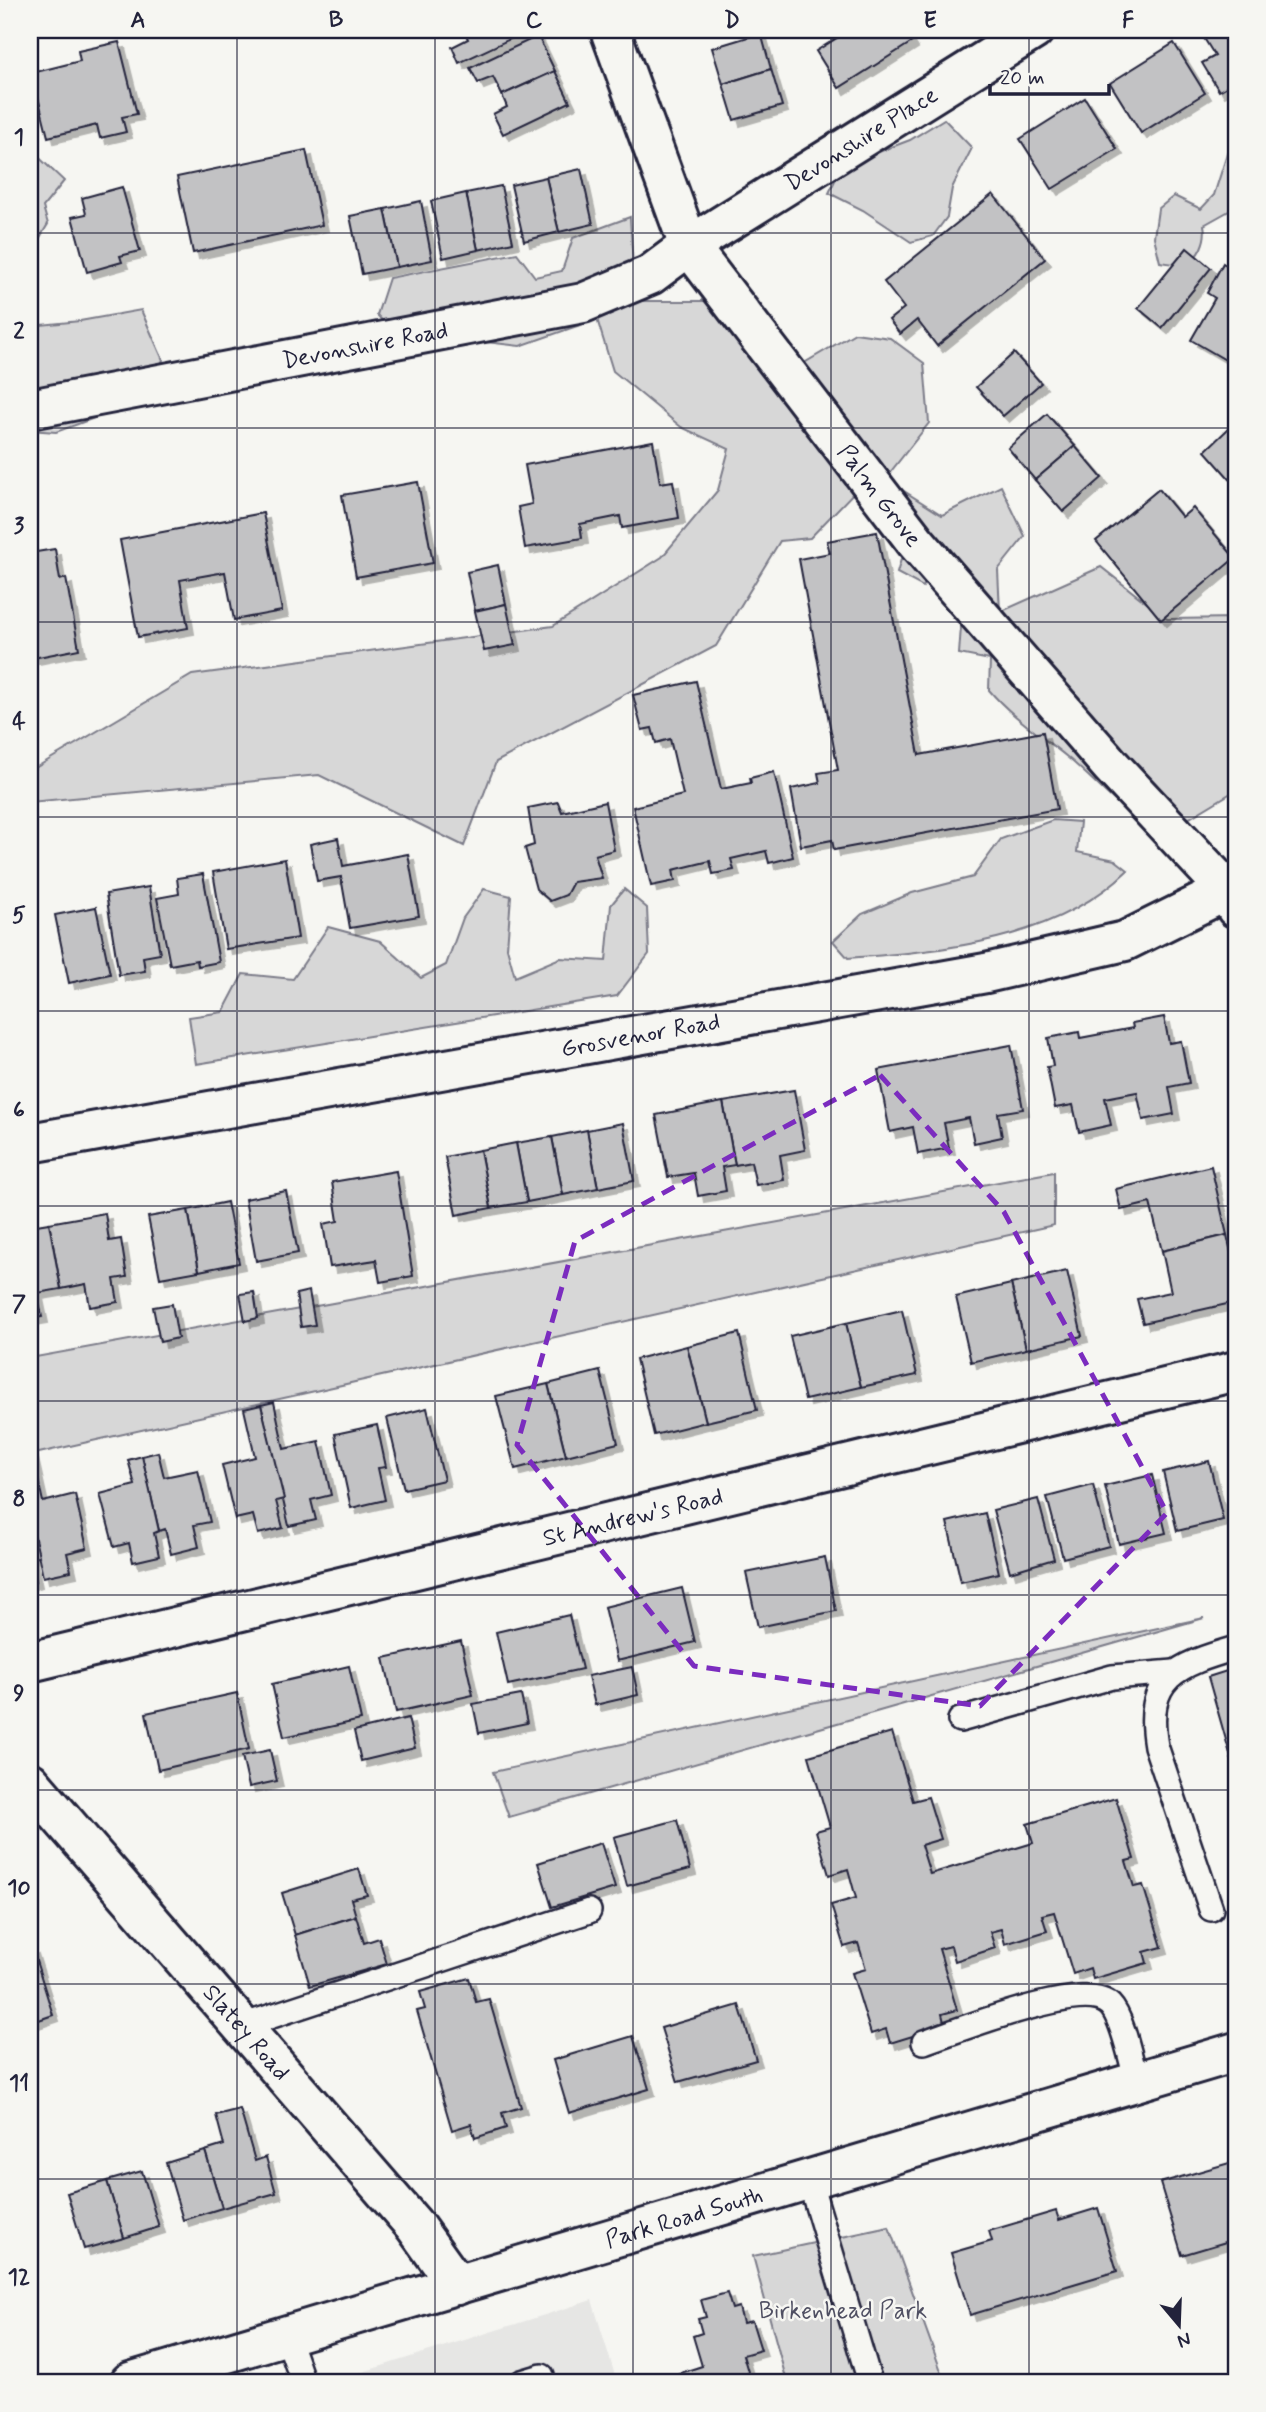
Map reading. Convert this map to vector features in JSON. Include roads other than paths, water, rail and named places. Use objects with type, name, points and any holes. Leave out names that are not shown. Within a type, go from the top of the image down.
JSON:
[{"type":"street","name":"Palm Grove","points":[[610,30],[689,246],[916,542],[1111,765],[1233,894]]},
{"type":"street","name":"Devonshire Place","points":[[689,246],[1017,34]]},
{"type":"street","name":"Devonshire Road","points":[[30,409],[583,303],[650,275],[689,246]]},
{"type":"street","name":"Grosvenor Road","points":[[30,1143],[986,973],[1125,941],[1233,894]]},
{"type":"street","name":"St Andrew's Road","points":[[30,1662],[1236,1371]]},
{"type":"street","name":"Slatey Road","points":[[30,1783],[414,2225],[457,2285]]},
{"type":"street","name":"Park Road South","points":[[130,2382],[1236,2052]]},
{"type":"lane","points":[[960,1720],[1112,1678],[1174,1672],[1199,1659],[1236,1648]]},
{"type":"lane","points":[[1174,1672],[1158,1691],[1151,1718],[1156,1746],[1211,1909]]},
{"type":"lane","points":[[243,2026],[589,1911]]},
{"type":"lane","points":[[924,2042],[1049,2003],[1087,1996],[1101,1998],[1111,2006],[1117,2016],[1137,2081]]},
{"type":"lane","points":[[809,2179],[870,2382]]},
{"type":"lane","points":[[287,2336],[303,2382]]},
{"type":"park label","name":"Birkenhead Park","points":[[843,2310]]}]
